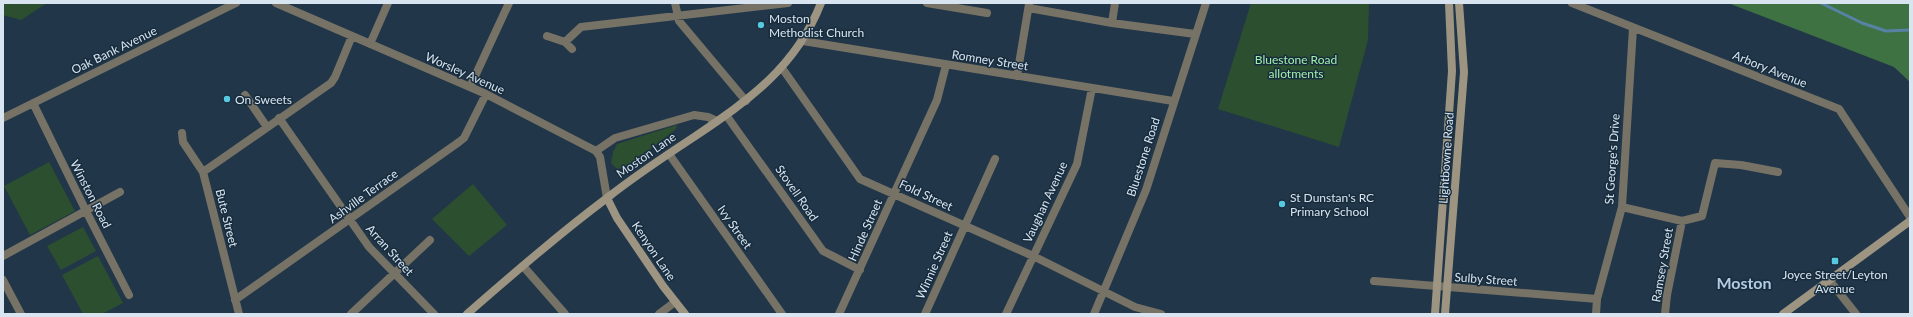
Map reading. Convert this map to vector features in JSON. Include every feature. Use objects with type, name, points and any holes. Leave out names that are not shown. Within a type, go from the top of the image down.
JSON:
[{"type":"street","name":"Oak Bank Avenue","points":[[3,117],[236,3]]},
{"type":"street","name":"Worsley Avenue","points":[[276,3],[486,94],[596,151]]},
{"type":"street","points":[[370,44],[388,3]]},
{"type":"street","points":[[470,87],[509,3]]},
{"type":"street","points":[[675,3],[679,21],[746,101]]},
{"type":"street","points":[[565,42],[581,27],[788,3]]},
{"type":"street","points":[[927,3],[987,13]]},
{"type":"street","points":[[1112,23],[1115,3]]},
{"type":"street","name":"Bluestone Road","points":[[1094,314],[1146,190],[1206,3]]},
{"type":"street","name":"Lightbowne Road","points":[[1435,314],[1452,71],[1449,3]]},
{"type":"street","name":"Lightbowne Road","points":[[1445,314],[1464,72],[1459,3]]},
{"type":"street","name":"Arbory Avenue","points":[[1572,3],[1839,109],[1910,217]]},
{"type":"street","name":"Moston Lane","points":[[467,314],[523,266],[607,198],[746,101],[782,68],[803,41],[820,4]]},
{"type":"street","points":[[1017,76],[1029,5],[1112,23],[1195,34]]},
{"type":"street","name":"St George's Drive","points":[[1596,314],[1597,299],[1622,207],[1633,28]]},
{"type":"street","points":[[203,172],[331,83],[335,77],[352,36]]},
{"type":"street","points":[[547,36],[565,42],[572,49]]},
{"type":"street","name":"Romney Street","points":[[803,41],[1174,101]]},
{"type":"street","name":"Hinde Street","points":[[839,314],[937,100],[946,65]]},
{"type":"street","name":"Fold Street","points":[[782,68],[860,179],[895,193],[1033,256],[1135,307],[1161,314]]},
{"type":"street","name":"Vaughan Avenue","points":[[1006,314],[1077,164],[1092,88]]},
{"type":"street","name":"Ashville Terrace","points":[[235,300],[350,221],[464,138],[486,94]]},
{"type":"street","points":[[245,95],[267,127]]},
{"type":"street","name":"Winston Road","points":[[33,103],[129,295]]},
{"type":"street","name":"Stovell Road","points":[[726,115],[823,251],[860,270]]},
{"type":"street","points":[[699,116],[703,131]]},
{"type":"street","points":[[607,198],[600,157],[596,151],[615,138],[673,120],[699,116],[717,121]]},
{"type":"street","name":"Arran Street","points":[[279,118],[369,247],[434,314]]},
{"type":"street","name":"Bute Street","points":[[182,133],[183,142],[203,172],[239,314]]},
{"type":"street","name":"Ivy Street","points":[[669,154],[782,314]]},
{"type":"street","name":"Winnie Street","points":[[925,314],[995,160]]},
{"type":"street","points":[[1622,207],[1682,221],[1702,216],[1715,163],[1741,165],[1778,172]]},
{"type":"street","points":[[3,256],[120,192]]},
{"type":"street","name":"Kenyon Lane","points":[[607,198],[617,218],[675,302],[685,314]]},
{"type":"street","name":"Ramsey Street","points":[[1665,314],[1667,294],[1682,221]]},
{"type":"street","points":[[1783,314],[1830,281],[1872,248],[1910,222]]},
{"type":"street","points":[[351,314],[430,240]]},
{"type":"street","points":[[523,266],[565,314]]},
{"type":"street","points":[[3,280],[21,314]]},
{"type":"street","name":"Sulby Street","points":[[1374,281],[1597,299]]},
{"type":"street","points":[[1830,281],[1856,314]]},
{"type":"street","points":[[660,314],[675,302]]},
{"type":"green space","points":[[3,3],[47,3],[21,20],[3,15]]},
{"type":"green space","name":"Bluestone Road allotments","points":[[1251,3],[1369,3],[1368,40],[1339,147],[1218,109]]},
{"type":"green space","points":[[1728,3],[1910,3],[1910,82],[1894,67]]},
{"type":"green space","points":[[677,125],[676,129],[627,167],[617,169],[611,163],[613,152],[617,144]]},
{"type":"green space","points":[[49,162],[75,211],[30,235],[4,186]]},
{"type":"green space","points":[[473,184],[507,225],[469,256],[432,219]]},
{"type":"green space","points":[[83,227],[96,251],[61,270],[47,246]]},
{"type":"green space","points":[[98,256],[123,303],[102,314],[83,314],[62,275]]},
{"type":"waterway","points":[[1821,3],[1862,23],[1886,31],[1910,30]]},
{"type":"place","name":"Moston Methodist Church","points":[[761,25]]},
{"type":"place","name":"On Sweets","points":[[227,99]]},
{"type":"place","name":"St Dunstan's RC Primary School","points":[[1282,204]]},
{"type":"place","name":"Joyce Street/Leyton Avenue","points":[[1835,261]]},
{"type":"district","name":"Moston","points":[[1744,282]]}]
